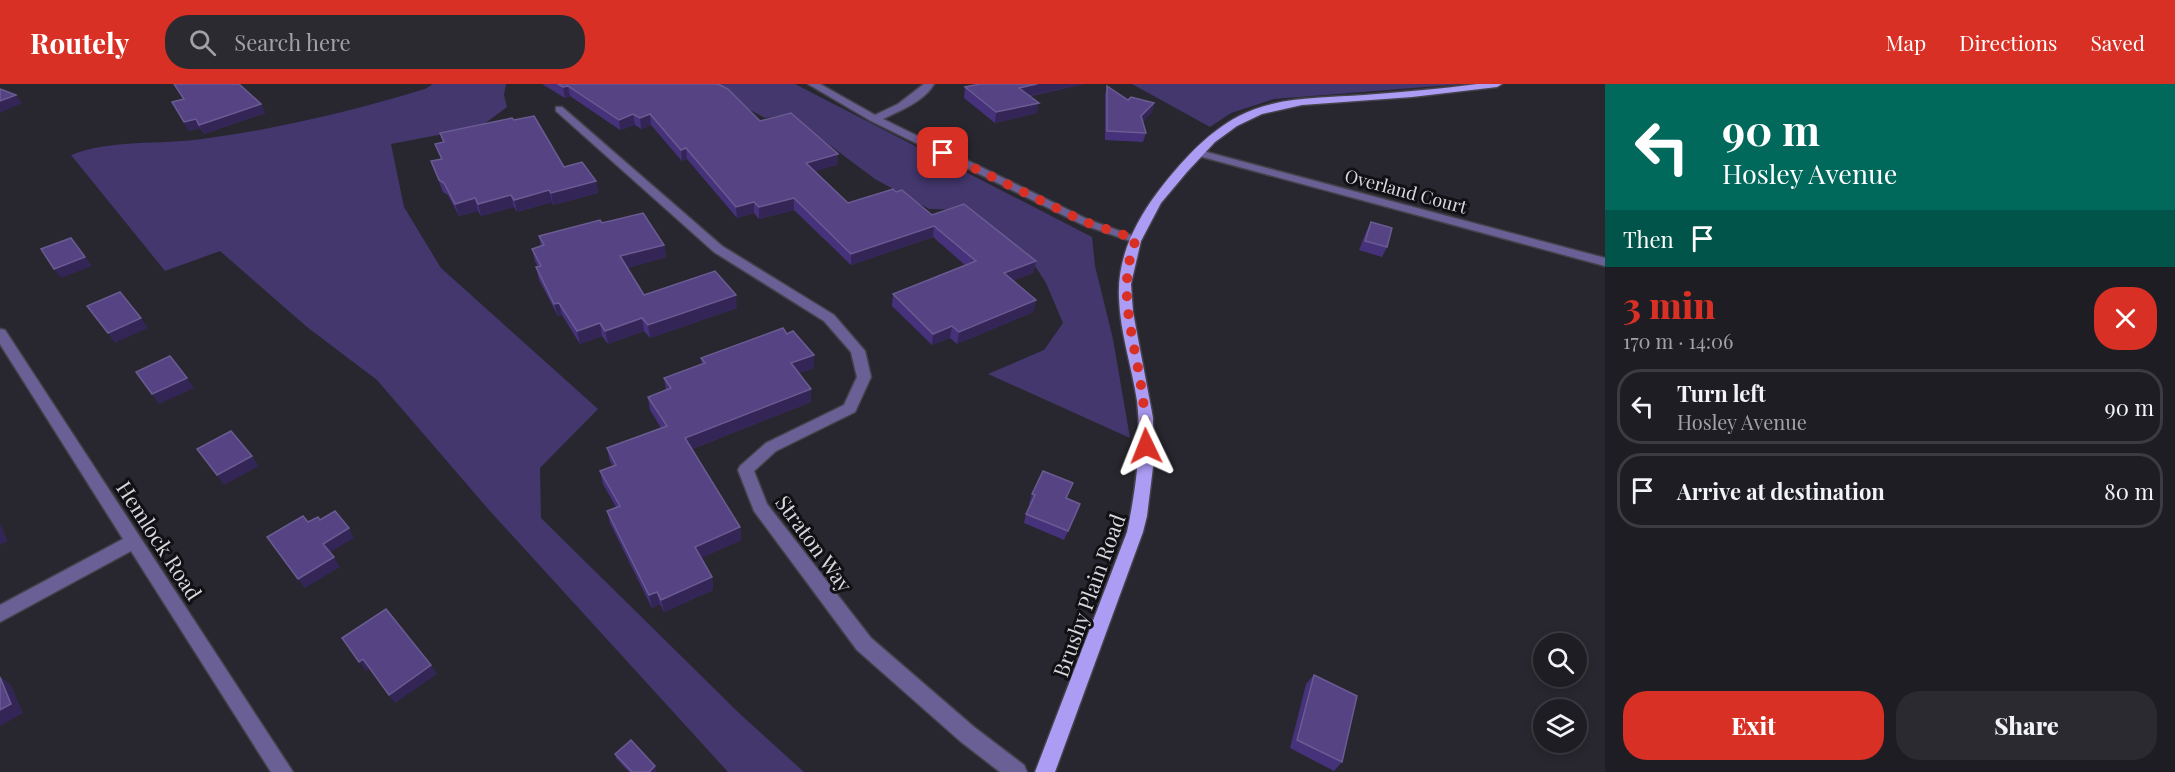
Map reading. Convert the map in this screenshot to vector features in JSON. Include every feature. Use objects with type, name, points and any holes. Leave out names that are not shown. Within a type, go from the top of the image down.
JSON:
[{"type":"main road","name":"Brushy Plain Road","points":[[1045,772],[1135,532],[1142,503],[1147,468],[1146,423],[1125,297],[1126,272],[1136,239],[1156,202],[1198,153],[1231,125],[1268,109],[1295,104],[1456,90],[1497,84]]},
{"type":"street","points":[[813,84],[875,119],[1085,222],[1136,239]]},
{"type":"street","points":[[875,119],[901,106],[927,88],[929,84]]},
{"type":"street","name":"Straton Way","points":[[560,109],[710,242],[829,318],[858,351],[864,377],[850,408],[771,447],[746,470],[760,507],[864,644],[967,734],[1017,772]]},
{"type":"street","name":"Overland Court","points":[[1198,153],[1605,262]]},
{"type":"street","name":"Hemlock Road","points":[[0,333],[283,772]]},
{"type":"street","points":[[0,614],[134,541]]},
{"type":"shaded area","points":[[433,84],[506,84],[504,95],[507,107],[480,127],[391,144],[404,207],[441,268],[598,409],[540,468],[541,518],[740,714],[804,772],[728,772],[489,510],[377,380],[307,327],[220,251],[165,271],[71,155],[119,144],[186,141],[287,125],[398,97],[425,89]]},
{"type":"shaded area","points":[[717,84],[795,84],[1092,237],[1095,266],[1113,339],[1130,438],[988,374],[1044,350],[1063,323],[1046,283],[1026,252],[966,210],[929,209],[875,179],[788,114],[765,118],[737,103]]},
{"type":"shaded area","points":[[1132,84],[1463,84],[1274,99],[1231,113],[1210,127]]},
{"type":"building","points":[[174,84],[239,84],[261,104],[199,125],[196,119],[184,122],[172,102],[184,99]]},
{"type":"building","points":[[558,84],[718,84],[728,89],[760,121],[791,113],[838,154],[806,163],[848,203],[893,189],[896,192],[902,190],[932,215],[964,204],[1036,261],[1004,273],[1036,300],[959,332],[952,326],[933,334],[893,294],[976,261],[934,226],[851,254],[794,198],[759,207],[754,202],[736,207],[686,148],[681,150],[650,114],[640,118],[633,114],[619,120],[568,86],[563,87]]},
{"type":"building","points":[[980,84],[1037,84],[1019,88],[1039,103],[996,112],[965,87]]},
{"type":"building","points":[[1107,86],[1128,100],[1131,97],[1154,103],[1141,116],[1146,133],[1107,131]]},
{"type":"building","points":[[0,89],[16,95],[0,101]]},
{"type":"building","points":[[534,116],[564,167],[582,162],[596,181],[551,193],[549,190],[514,200],[511,195],[478,204],[475,198],[455,204],[444,183],[439,180],[431,161],[442,159],[435,144],[444,142],[440,133],[512,118],[514,120]]},
{"type":"building","points":[[643,213],[664,245],[620,256],[644,295],[715,271],[736,295],[648,325],[642,318],[605,331],[600,323],[577,331],[559,303],[554,304],[536,267],[541,266],[532,249],[544,245],[539,236],[600,220],[602,223]]},
{"type":"building","points":[[1371,222],[1392,228],[1387,247],[1365,241]]},
{"type":"building","points":[[71,238],[85,257],[54,269],[41,249]]},
{"type":"building","points":[[120,292],[141,318],[108,333],[87,306]]},
{"type":"building","points":[[783,328],[787,334],[793,331],[814,355],[791,363],[811,389],[685,438],[740,527],[695,547],[712,577],[661,600],[657,592],[649,595],[607,511],[620,506],[600,471],[616,465],[607,448],[667,426],[648,397],[671,388],[664,378],[705,363],[701,358]]},
{"type":"building","points":[[170,356],[187,378],[152,394],[136,372]]},
{"type":"building","points":[[231,431],[252,456],[217,475],[197,449]]},
{"type":"building","points":[[1043,471],[1073,483],[1066,498],[1080,504],[1068,531],[1026,514]]},
{"type":"building","points":[[335,511],[349,528],[323,544],[334,557],[298,579],[267,537],[303,516],[308,522],[318,517],[320,520]]},
{"type":"building","points":[[386,609],[431,665],[389,695],[363,659],[359,662],[342,638]]},
{"type":"building","points":[[1314,675],[1357,696],[1342,762],[1297,740]]},
{"type":"building","points":[[0,677],[11,704],[0,710]]},
{"type":"building","points":[[631,740],[655,766],[649,772],[632,772],[615,754]]},
{"type":"route","points":[[943,153],[1085,222],[1136,239],[1126,272],[1125,297],[1144,403],[1146,446]]}]
